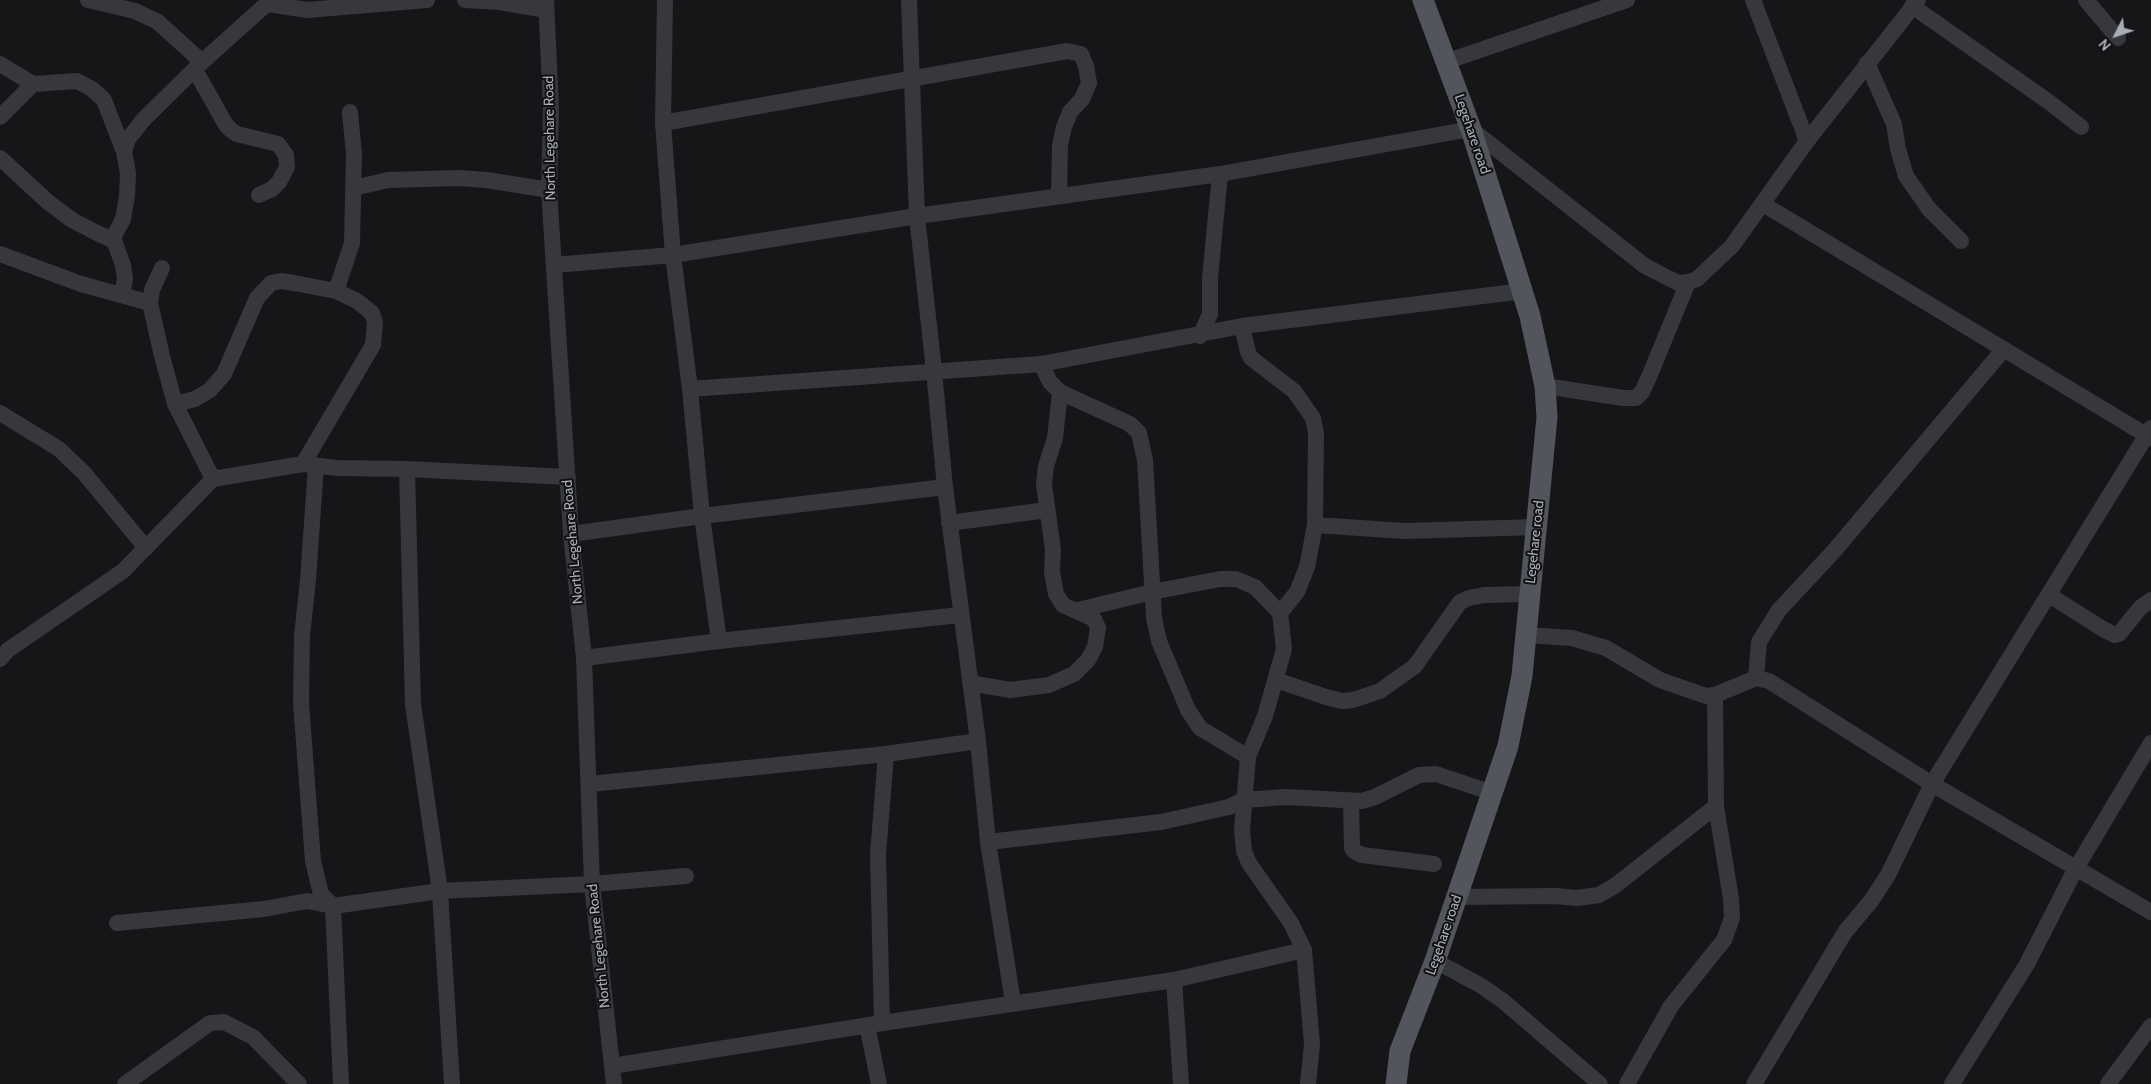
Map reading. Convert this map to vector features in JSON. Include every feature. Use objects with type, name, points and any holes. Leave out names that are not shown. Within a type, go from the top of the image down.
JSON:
[{"type":"main road","name":"Legehare road","points":[[1396,1084],[1400,1052],[1435,961],[1508,746],[1522,676],[1547,417],[1545,386],[1523,292],[1472,129],[1445,62],[1424,0]]},
{"type":"street","points":[[88,0],[135,11],[158,22],[199,66],[226,125],[237,134],[278,144],[286,155],[287,167],[279,182],[272,189],[260,195]]},
{"type":"street","points":[[124,152],[128,138],[134,130],[199,66],[270,2],[307,10],[427,0]]},
{"type":"street","points":[[465,0],[546,5]]},
{"type":"street","points":[[665,0],[663,123],[673,255],[690,389],[702,516],[719,640]]},
{"type":"street","points":[[909,0],[917,216],[934,371],[944,487],[978,741],[988,842],[1013,1003]]},
{"type":"street","points":[[1445,62],[1627,0]]},
{"type":"street","points":[[1753,0],[1807,141]]},
{"type":"street","points":[[2086,0],[2118,38]]},
{"type":"street","points":[[554,265],[673,255],[917,216],[1220,174],[1472,129],[1645,266],[1678,283],[1688,282],[1697,279],[1732,246],[1807,141],[1915,3],[2081,127]]},
{"type":"street","name":"North Legehare Road","points":[[546,5],[551,108],[549,190],[571,534],[584,658],[590,784],[592,884],[614,1084]]},
{"type":"street","points":[[663,123],[1067,51],[1080,54],[1086,66],[1089,83],[1082,99],[1070,112],[1064,127],[1060,145],[1059,196]]},
{"type":"street","points":[[1867,63],[1894,124],[1898,149],[1906,176],[1929,209],[1961,241]]},
{"type":"street","points":[[0,64],[33,84],[77,81],[92,89],[104,100],[124,152],[128,173],[123,219],[113,238],[123,265],[125,279],[122,295]]},
{"type":"street","points":[[0,117],[33,84]]},
{"type":"street","points":[[336,292],[352,243],[354,188],[350,112]]},
{"type":"street","points":[[0,158],[48,202],[72,220],[110,239],[113,238]]},
{"type":"street","points":[[1200,336],[1210,314],[1210,278],[1220,174]]},
{"type":"street","points":[[354,188],[388,180],[449,178],[487,180],[549,190]]},
{"type":"street","points":[[1754,1084],[1845,932],[1871,901],[1888,874],[1932,784],[2150,434],[2004,349],[1763,204]]},
{"type":"street","points":[[0,254],[81,284],[150,303]]},
{"type":"street","points":[[162,268],[152,290],[150,303],[175,404],[213,479]]},
{"type":"street","points":[[175,404],[195,399],[210,390],[224,374],[258,298],[271,283],[281,281],[336,292],[357,301],[372,313],[375,322],[373,345],[310,465],[308,580],[302,636],[301,703],[313,861],[321,894],[333,906],[341,1084]]},
{"type":"street","points":[[1545,386],[1624,398],[1636,398],[1642,392],[1649,377],[1688,282]]},
{"type":"street","points":[[690,389],[1041,364],[1200,336],[1242,326],[1523,292]]},
{"type":"street","points":[[1242,326],[1251,358],[1294,391],[1312,418],[1316,433],[1315,525],[1312,548],[1307,567],[1296,592],[1280,613]]},
{"type":"street","points":[[1756,678],[1759,642],[1779,610],[1834,551],[2004,349]]},
{"type":"street","points":[[1041,364],[1050,382],[1060,392],[1130,424],[1138,433],[1144,460],[1154,618],[1159,641],[1188,710],[1200,728],[1248,757]]},
{"type":"street","points":[[970,683],[1010,690],[1049,685],[1074,674],[1088,660],[1095,647],[1098,628],[1094,619],[1078,610],[1063,605],[1056,594],[1052,572],[1053,550],[1044,484],[1046,466],[1054,438],[1060,392]]},
{"type":"street","points":[[0,412],[59,449],[84,474],[146,548]]},
{"type":"street","points":[[0,659],[8,650],[123,571],[213,479],[310,465],[337,468],[407,469],[568,477]]},
{"type":"street","points":[[407,469],[413,704],[440,891],[452,1084]]},
{"type":"street","points":[[571,534],[944,487]]},
{"type":"street","points":[[949,522],[1047,510]]},
{"type":"street","points":[[1315,525],[1405,531],[1537,527]]},
{"type":"street","points":[[1078,610],[1152,592],[1220,579],[1236,579],[1255,587],[1280,613],[1284,649],[1265,716],[1248,757],[1242,830],[1244,851],[1256,875],[1291,923],[1304,950],[1312,1044],[1308,1084]]},
{"type":"street","points":[[1276,680],[1342,701],[1380,691],[1415,666],[1460,602],[1484,595],[1530,594]]},
{"type":"street","points":[[2049,595],[2115,635],[2119,634],[2140,608],[2151,600]]},
{"type":"street","points":[[584,658],[719,640],[960,615]]},
{"type":"street","points":[[1526,635],[1572,638],[1606,648],[1660,680],[1706,696],[1756,678],[1769,681],[1932,784],[2075,870],[2151,912]]},
{"type":"street","points":[[1627,1084],[1671,1006],[1724,940],[1732,918],[1732,899],[1716,806],[1715,694]]},
{"type":"street","points":[[590,784],[886,754],[978,741]]},
{"type":"street","points":[[1952,1084],[2026,964],[2075,870],[2151,743]]},
{"type":"street","points":[[879,1084],[874,1024],[878,854],[886,754]]},
{"type":"street","points":[[988,842],[1161,822],[1230,807],[1243,800],[1286,797],[1351,802],[1362,801],[1419,775],[1436,774],[1493,793]]},
{"type":"street","points":[[1351,802],[1352,848],[1354,851],[1362,855],[1434,864]]},
{"type":"street","points":[[1457,897],[1555,896],[1589,898],[1599,895],[1616,885],[1716,806]]},
{"type":"street","points":[[117,922],[257,909],[307,901],[333,906],[440,891],[592,884],[686,876]]},
{"type":"street","points":[[612,1066],[874,1024],[1174,980],[1304,950]]},
{"type":"street","points":[[1435,961],[1480,985],[1503,1001],[1600,1084]]},
{"type":"street","points":[[1174,980],[1181,1084]]},
{"type":"street","points":[[125,1084],[210,1022],[224,1022],[253,1037],[300,1084]]},
{"type":"street","points":[[2108,1084],[2151,1026]]}]
